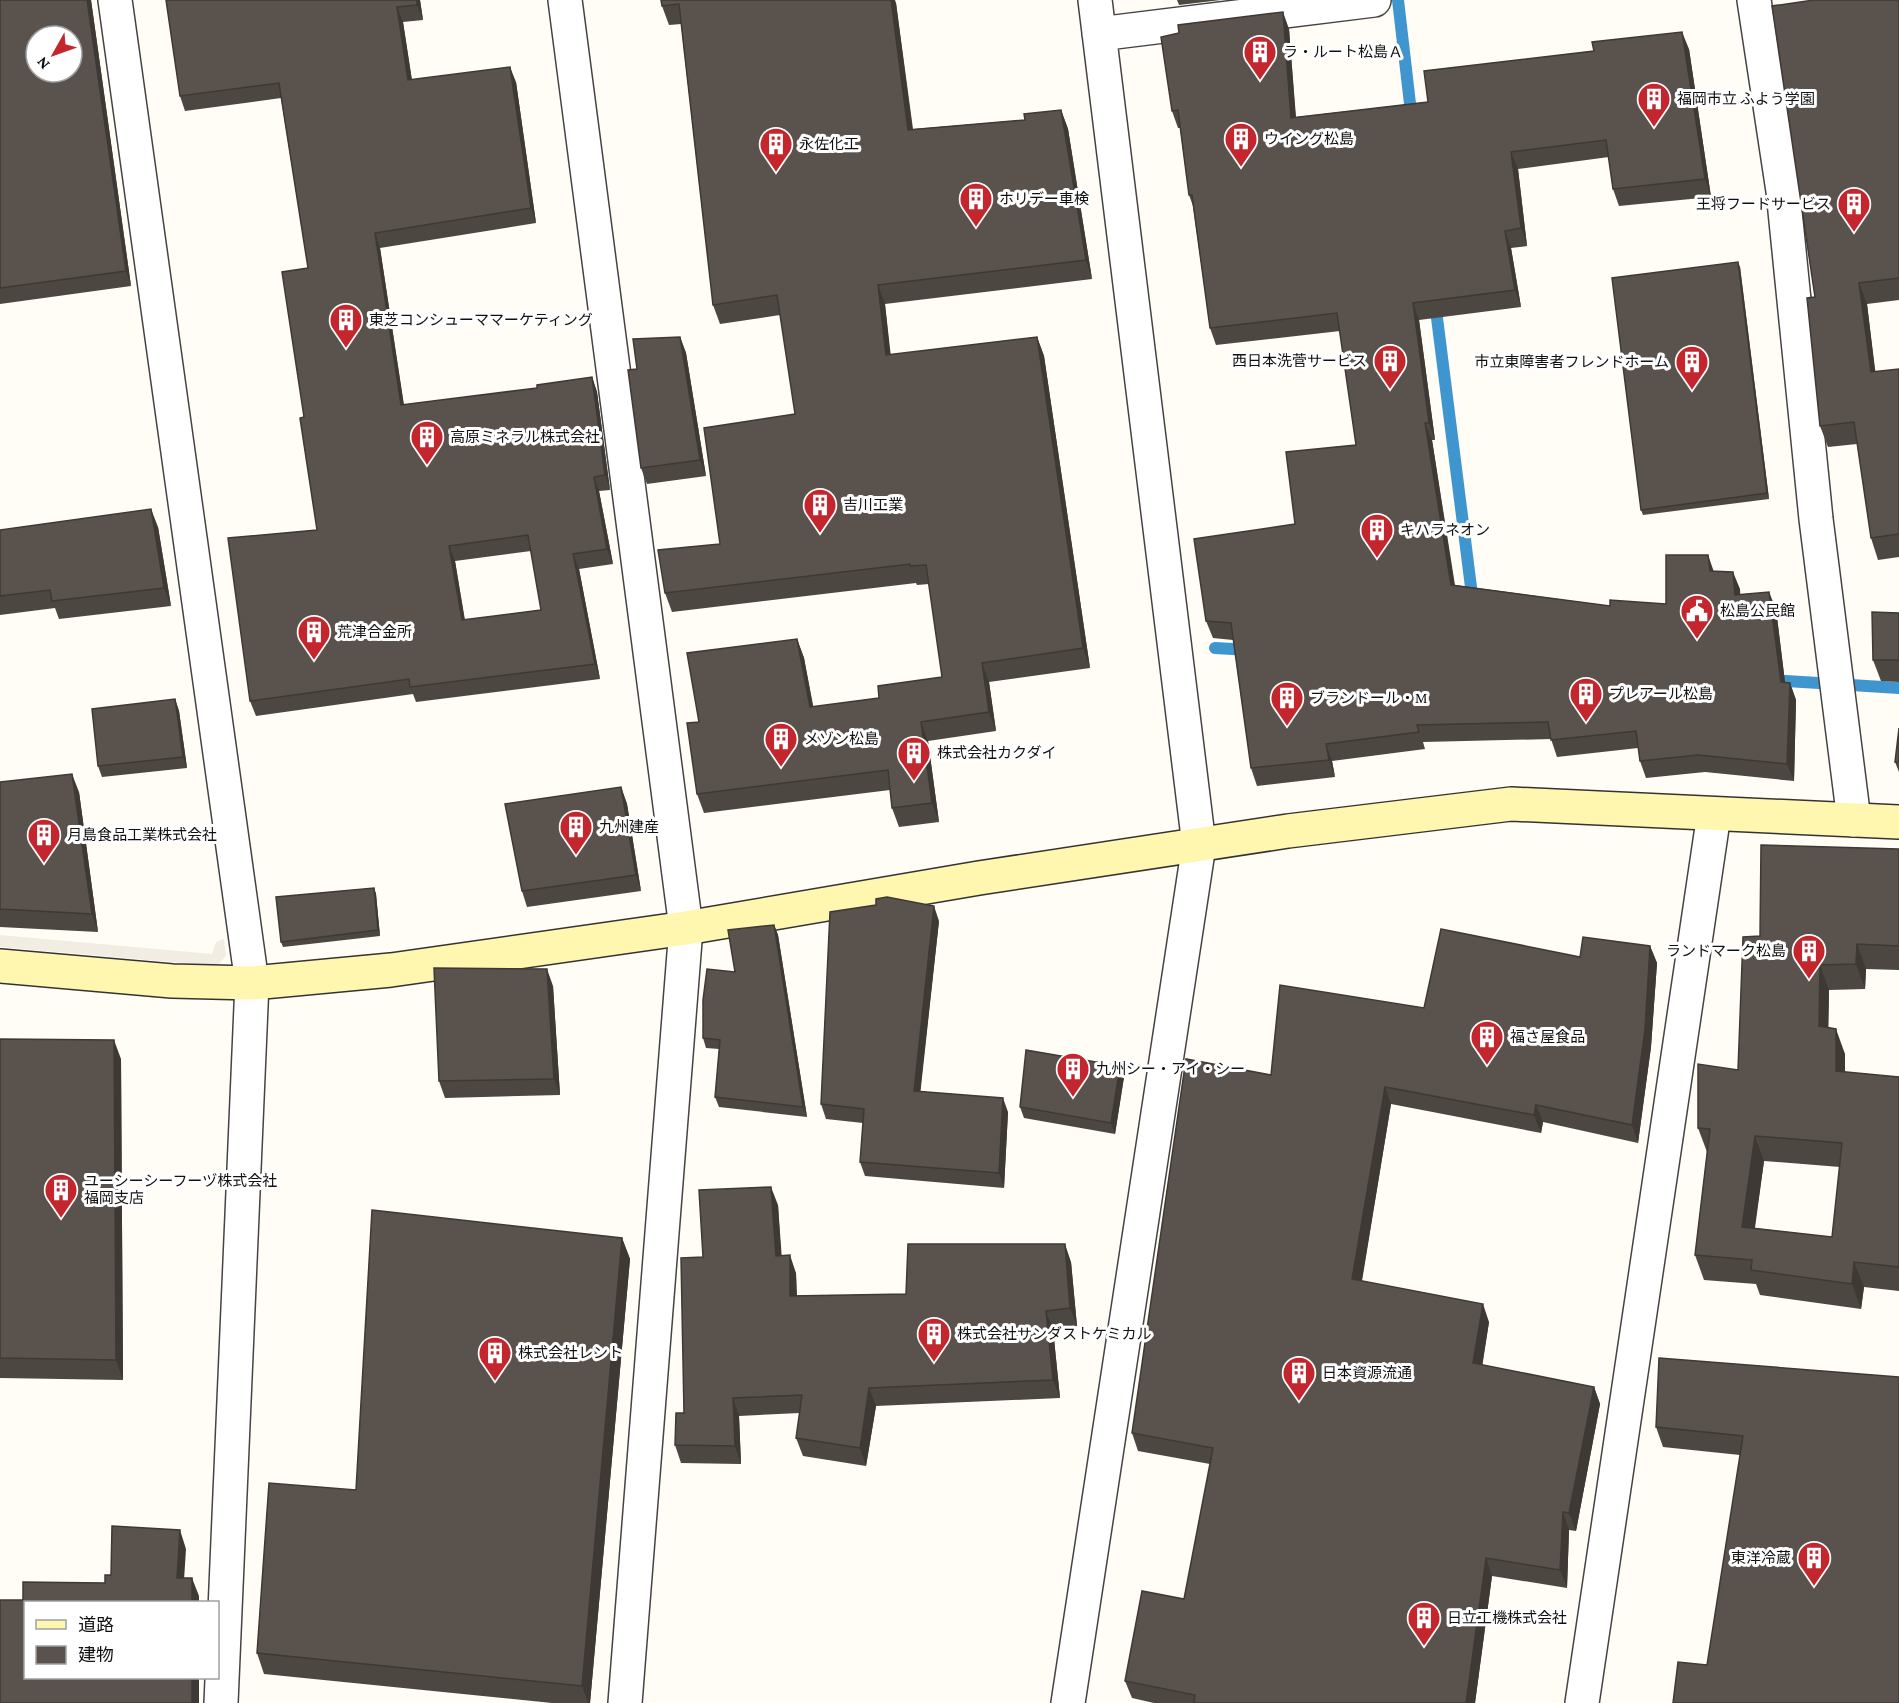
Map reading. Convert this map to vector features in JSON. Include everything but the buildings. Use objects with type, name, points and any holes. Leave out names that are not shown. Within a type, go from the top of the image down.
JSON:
[{"type":"street","points":[[115,0],[252,983],[221,1703]]},
{"type":"street","points":[[565,0],[686,928],[624,1703]]},
{"type":"street","points":[[1068,1703],[1198,845],[1095,0]]},
{"type":"street","points":[[1099,34],[1374,0]]},
{"type":"street","points":[[1754,0],[1782,191],[1816,519],[1854,820]]},
{"type":"street","points":[[0,966],[172,981],[252,983],[391,970],[686,928],[979,878],[1198,845],[1430,811],[1511,804],[1899,822]]},
{"type":"street","points":[[1582,1703],[1714,814]]},
{"type":"shaded area","points":[[0,935],[212,954],[216,942],[224,939],[226,956],[217,966],[0,947]]},
{"type":"waterway","points":[[1398,0],[1412,121]]},
{"type":"waterway","points":[[1435,302],[1473,603]]},
{"type":"waterway","points":[[1215,648],[1250,650]]},
{"type":"waterway","points":[[1770,680],[1899,688]]},
{"type":"place","name":"ラ・ルート松島Ａ","points":[[1260,81]]},
{"type":"place","name":"福岡市立 ふよう学園","points":[[1654,128]]},
{"type":"place","name":"ウイング松島","points":[[1241,168]]},
{"type":"place","name":"永佐化工","points":[[776,173]]},
{"type":"place","name":"ホリデー車検","points":[[976,228]]},
{"type":"place","name":"王将フードサービス","points":[[1854,233]]},
{"type":"place","name":"東芝コンシューママーケティング","points":[[346,349]]},
{"type":"place","name":"西日本洗菅サービス","points":[[1390,390]]},
{"type":"place","name":"市立東障害者フレンドホーム","points":[[1692,391]]},
{"type":"place","name":"高原ミネラル株式会社","points":[[427,466]]},
{"type":"place","name":"吉川工業","points":[[820,534]]},
{"type":"place","name":"キハラネオン","points":[[1377,559]]},
{"type":"place","name":"松島公民館","points":[[1697,640]]},
{"type":"place","name":"荒津合金所","points":[[314,661]]},
{"type":"place","name":"プレアール松島","points":[[1586,723]]},
{"type":"place","name":"ブランドール・M","points":[[1287,727]]},
{"type":"place","name":"メゾン松島","points":[[781,768]]},
{"type":"place","name":"株式会社カクダイ","points":[[914,782]]},
{"type":"place","name":"九州建産","points":[[576,856]]},
{"type":"place","name":"月島食品工業株式会社","points":[[44,864]]},
{"type":"place","name":"ランドマーク松島","points":[[1809,980]]},
{"type":"place","name":"福さ屋食品","points":[[1487,1066]]},
{"type":"place","name":"九州シー・アイ・シー","points":[[1073,1098]]},
{"type":"place","name":"ユーシーシーフーヅ株式会社 福岡支店","points":[[61,1219]]},
{"type":"place","name":"株式会社サンダストケミカル","points":[[934,1363]]},
{"type":"place","name":"株式会社レント","points":[[495,1382]]},
{"type":"place","name":"日本資源流通","points":[[1299,1402]]},
{"type":"place","name":"東洋冷蔵","points":[[1814,1587]]},
{"type":"place","name":"日立工機株式会社","points":[[1424,1647]]}]
